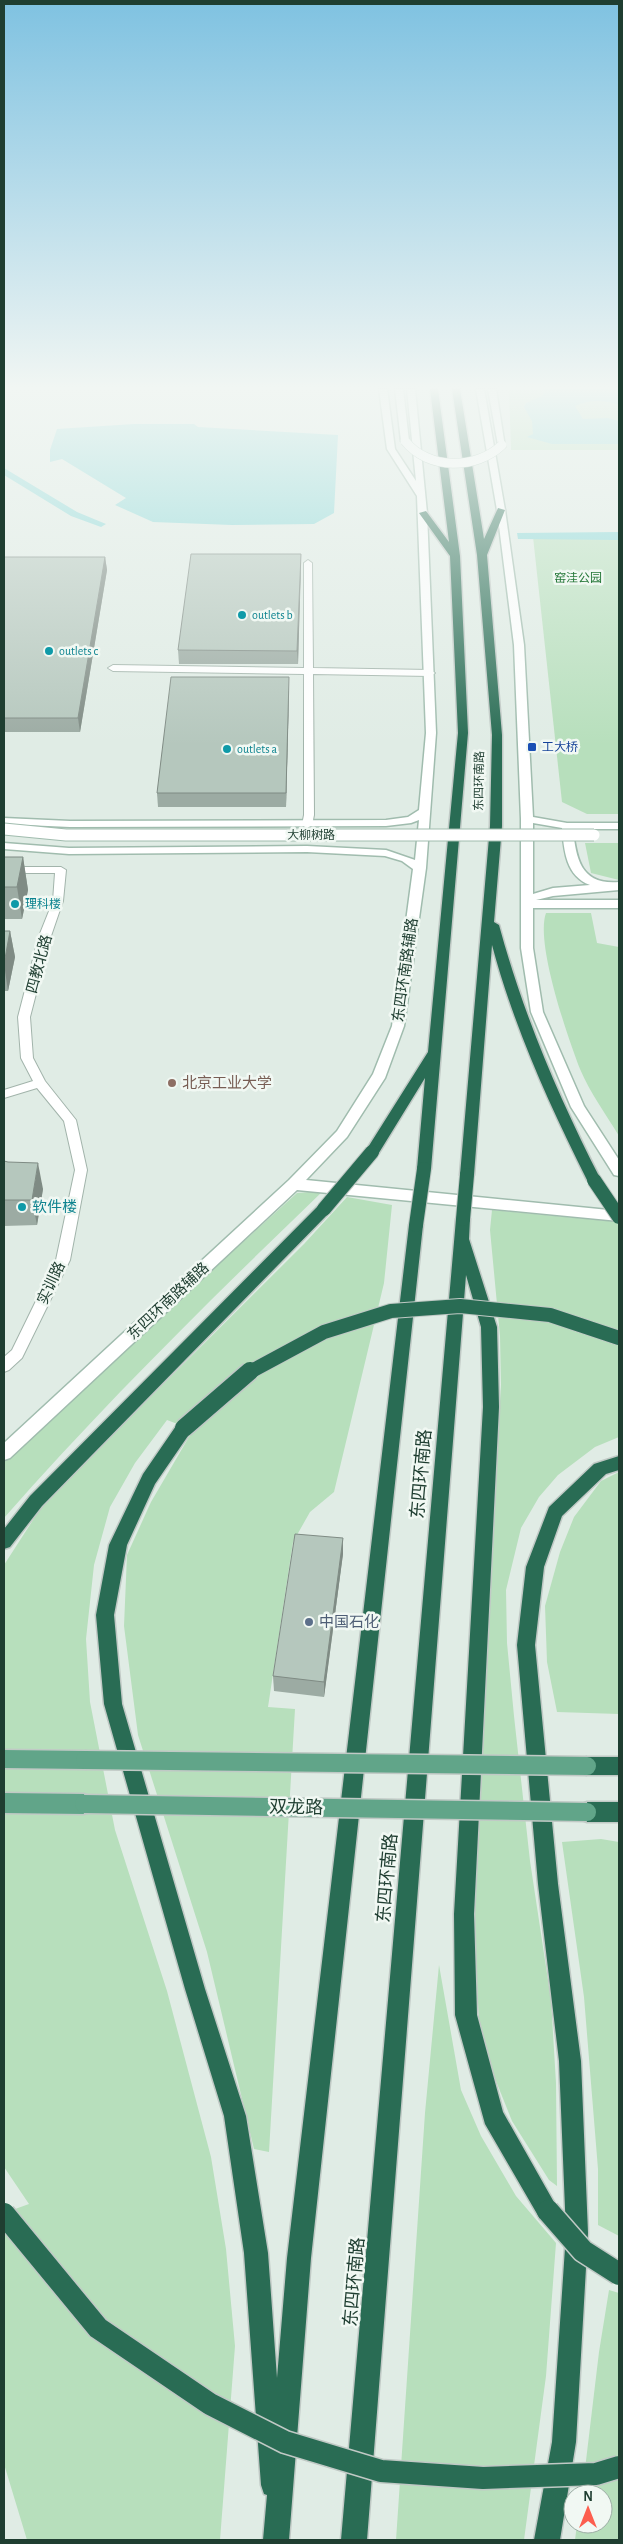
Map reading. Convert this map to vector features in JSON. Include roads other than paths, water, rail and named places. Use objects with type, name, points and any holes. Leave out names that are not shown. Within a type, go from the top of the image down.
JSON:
[{"type":"highway","name":"东四环南路","points":[[276,2537],[299,2258],[416,1225],[424,1169],[463,733],[455,556],[449,508]]},
{"type":"highway","name":"东四环南路","points":[[354,2540],[496,826],[497,735],[482,555],[475,508]]},
{"type":"highway","points":[[482,555],[501,510]]},
{"type":"highway","points":[[424,513],[455,556]]},
{"type":"highway","points":[[490,912],[507,980],[529,1045],[558,1111],[594,1180],[619,1216]]},
{"type":"highway","points":[[4,1542],[36,1501],[324,1209],[392,1125],[403,1102],[434,1052]]},
{"type":"highway","points":[[462,1228],[489,1327],[491,1407],[464,1914],[466,2015],[493,2116],[548,2211],[583,2251],[619,2274]]},
{"type":"highway","points":[[276,2537],[256,2253],[236,2116],[195,1989],[113,1704],[105,1615],[118,1545],[149,1479],[184,1428],[251,1370],[324,1332],[391,1312],[460,1306],[550,1315],[619,1338]]},
{"type":"highway","points":[[547,2540],[564,2442],[578,2233],[570,2061],[548,1884],[526,1645],[535,1567],[555,1512],[600,1469],[619,1463]]},
{"type":"highway","points":[[587,1766],[619,1766]]},
{"type":"highway","points":[[593,1812],[619,1812]]},
{"type":"highway","points":[[593,1812],[619,1819]]},
{"type":"highway","points":[[4,2214],[98,2328],[210,2404],[285,2442],[390,2472],[483,2478],[596,2474],[619,2467]]},
{"type":"main road","name":"东四环南路辅路","points":[[4,1454],[294,1184],[342,1134],[380,1075],[398,1026],[420,868],[431,733],[423,508]]},
{"type":"main road","points":[[501,510],[518,645],[527,819],[527,948],[537,1012],[578,1107],[619,1170]]},
{"type":"main road","points":[[4,821],[70,824],[307,825],[386,823],[411,820],[425,811]]},
{"type":"main road","points":[[527,819],[567,826],[619,826]]},
{"type":"main road","points":[[307,825],[313,828],[313,845],[307,849]]},
{"type":"main road","points":[[567,826],[571,862],[576,871],[592,883],[605,886]]},
{"type":"main road","name":"大柳树路","points":[[4,829],[66,835],[619,835]]},
{"type":"main road","points":[[4,846],[69,851],[307,849],[386,853],[406,859],[420,868]]},
{"type":"main road","points":[[527,901],[553,892],[619,886]]},
{"type":"main road","points":[[527,901],[619,904]]},
{"type":"main road","points":[[294,1184],[619,1216]]},
{"type":"main road","points":[[4,1759],[587,1766]]},
{"type":"main road","name":"双龙路","points":[[4,1804],[593,1812]]},
{"type":"street","points":[[307,825],[309,815],[308,563]]},
{"type":"street","points":[[113,668],[430,673]]},
{"type":"street","name":"四教北路","points":[[4,870],[61,870],[58,902],[45,936],[24,1016],[28,1058],[40,1083]]},
{"type":"street","points":[[4,1094],[40,1083]]},
{"type":"street","name":"实训路","points":[[4,1366],[17,1354],[63,1260],[81,1170],[70,1120],[40,1083]]},
{"type":"water","points":[[121,508],[334,508],[334,513],[314,524],[232,525],[153,522]]},
{"type":"water","points":[[619,532],[619,540],[518,539],[517,533]]},
{"type":"waterway","points":[[64,508],[74,514],[101,524]]},
{"type":"place","name":"outlets b","points":[[242,615]]},
{"type":"place","name":"outlets c","points":[[49,651]]},
{"type":"place","name":"工大桥","points":[[532,747]]},
{"type":"place","name":"outlets a","points":[[227,749]]},
{"type":"place","name":"理科楼","points":[[15,904]]},
{"type":"place","name":"北京工业大学","points":[[172,1083]]},
{"type":"place","name":"软件楼","points":[[22,1207]]},
{"type":"place","name":"中国石化","points":[[309,1622]]},
{"type":"park label","name":"窑洼公园","points":[[578,578]]}]
